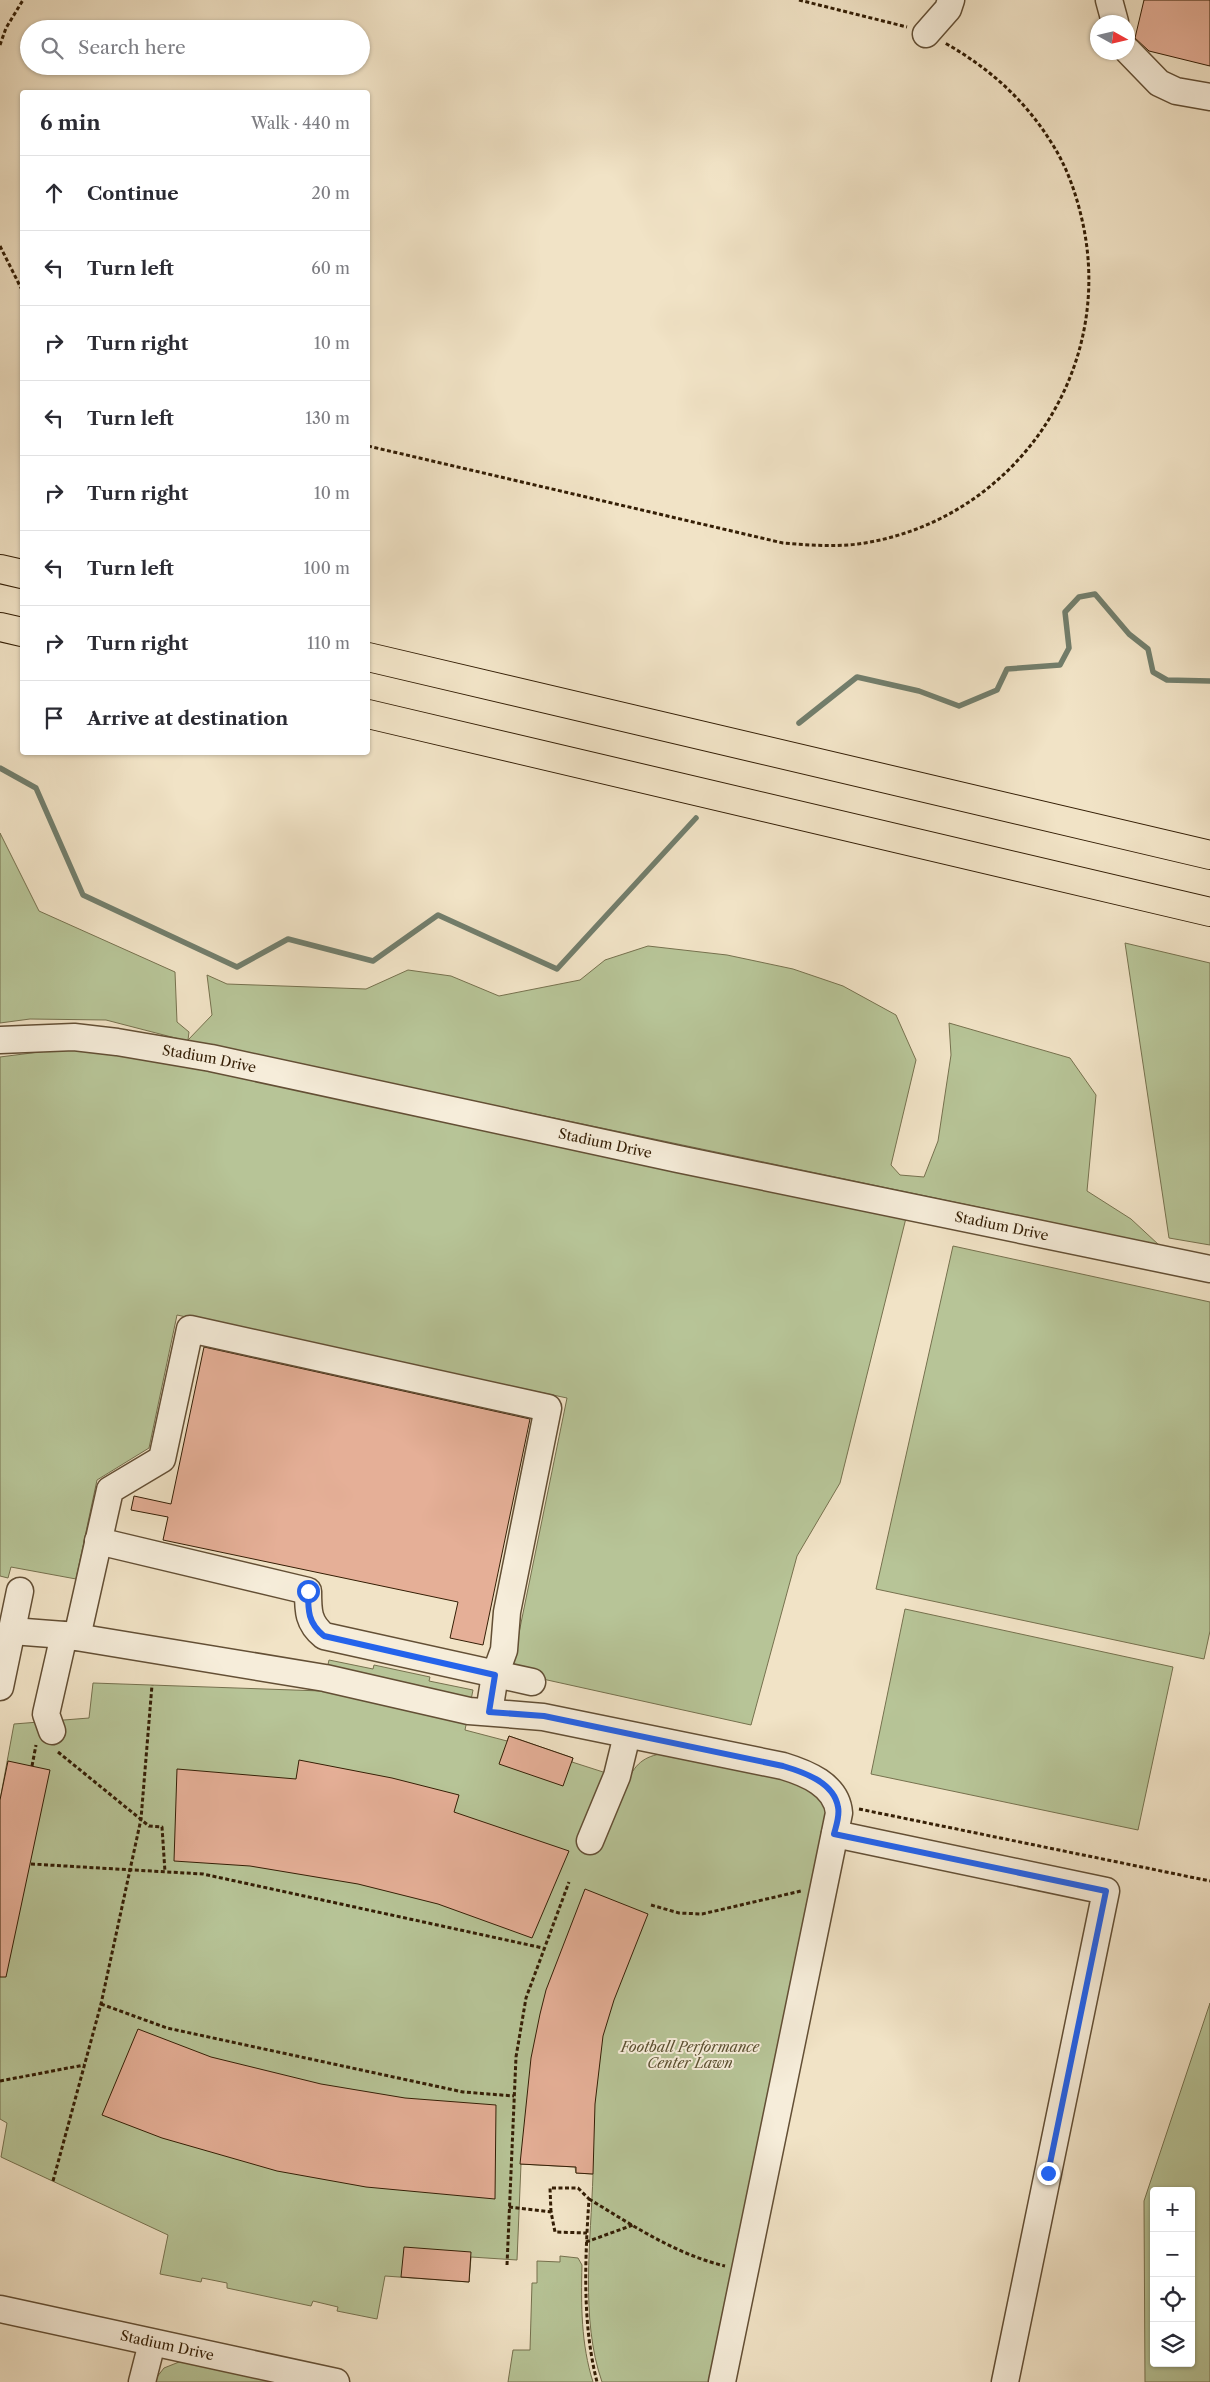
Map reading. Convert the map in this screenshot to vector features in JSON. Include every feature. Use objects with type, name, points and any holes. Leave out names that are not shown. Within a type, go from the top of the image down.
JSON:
[{"type":"main road","points":[[0,569],[20,574]]},
{"type":"main road","points":[[0,627],[20,632]]},
{"type":"main road","points":[[370,657],[1210,855]]},
{"type":"main road","points":[[370,714],[1210,912]]},
{"type":"street","points":[[926,34],[948,9],[951,0]]},
{"type":"street","points":[[1108,0],[1113,15]]},
{"type":"street","points":[[1135,57],[1159,82],[1176,91],[1210,97]]},
{"type":"street","name":"Stadium Drive","points":[[0,1040],[74,1037],[124,1043],[211,1058],[642,1152],[1210,1269]]},
{"type":"street","points":[[50,1742],[46,1714],[71,1636],[98,1541],[110,1490],[162,1460],[190,1329],[548,1408],[507,1612],[504,1650],[495,1675],[489,1712]]},
{"type":"street","points":[[98,1541],[308,1591],[308,1608],[313,1627],[324,1636],[532,1682]]},
{"type":"street","points":[[0,1687],[20,1591]]},
{"type":"street","points":[[12,1631],[71,1636],[325,1678],[469,1712],[544,1716],[627,1735],[783,1766],[804,1772],[826,1787],[838,1805],[834,1834],[722,2382]]},
{"type":"street","points":[[590,1841],[616,1776],[627,1735]]},
{"type":"street","points":[[834,1834],[1106,1891],[1005,2382]]},
{"type":"street","name":"Stadium Drive","points":[[0,2310],[336,2382]]},
{"type":"street","points":[[142,2382],[152,2343]]},
{"type":"path","points":[[0,45],[6,28],[23,0]]},
{"type":"path","points":[[370,446],[783,543],[820,546],[858,544],[895,536],[930,524],[955,511],[994,484],[1021,458],[1044,428],[1063,396],[1076,361],[1086,324],[1089,287],[1088,249],[1081,212],[1069,177],[1052,143],[1031,112],[1005,84],[976,61],[926,34],[894,22],[799,0]]},
{"type":"path","points":[[0,246],[20,286]]},
{"type":"path","points":[[53,2181],[101,2004],[141,1819],[152,1685]]},
{"type":"path","points":[[32,1766],[36,1744],[50,1742],[149,1826],[162,1827],[165,1872]]},
{"type":"path","points":[[838,1805],[1210,1881]]},
{"type":"path","points":[[31,1864],[203,1874],[543,1948]]},
{"type":"path","points":[[507,2265],[516,2057],[526,1998],[569,1882]]},
{"type":"path","points":[[651,1905],[680,1913],[702,1914],[786,1894],[823,1890]]},
{"type":"path","points":[[101,2004],[167,2028],[463,2092],[514,2096]]},
{"type":"path","points":[[0,2081],[84,2065]]},
{"type":"path","points":[[587,2234],[554,2232],[550,2188],[578,2188],[589,2199],[632,2225],[689,2255],[745,2271]]},
{"type":"path","points":[[589,2199],[586,2242],[588,2338],[597,2382]]},
{"type":"path","points":[[509,2207],[551,2212]]},
{"type":"path","points":[[586,2242],[632,2225]]},
{"type":"green space","points":[[0,833],[39,911],[175,972],[177,1022],[189,1032],[188,1040],[212,1015],[207,975],[227,984],[366,989],[408,970],[451,976],[499,996],[580,980],[605,960],[648,946],[727,955],[793,969],[843,986],[896,1015],[916,1060],[891,1165],[900,1175],[924,1177],[938,1141],[951,1055],[949,1023],[1070,1058],[1096,1095],[1087,1191],[1131,1219],[1159,1245],[187,1041],[106,1020],[30,1019],[0,1023]]},
{"type":"green space","points":[[1125,943],[1210,963],[1210,1245],[1169,1238]]},
{"type":"green space","points":[[117,1042],[909,1206],[840,1483],[797,1556],[751,1725],[511,1672],[567,1398],[177,1315],[149,1448],[97,1480],[76,1579],[11,1567],[8,1578],[0,1576],[0,1057]]},
{"type":"green space","points":[[953,1246],[1210,1302],[1210,1631],[1204,1659],[876,1589]]},
{"type":"green space","points":[[905,1609],[1173,1667],[1138,1830],[871,1774]]},
{"type":"green space","name":"Football Performance Center Lawn","points":[[329,1660],[373,1669],[374,1665],[430,1677],[429,1681],[473,1690],[465,1730],[507,1741],[509,1736],[573,1758],[572,1762],[628,1780],[635,1768],[643,1760],[667,1753],[779,1776],[818,1794],[828,1812],[712,2382],[602,2382],[595,2358],[589,2306],[588,2279],[593,2174],[576,2173],[575,2167],[521,2164],[517,2260],[471,2257],[469,2282],[385,2276],[377,2319],[337,2311],[338,2307],[313,2301],[311,2306],[227,2288],[227,2283],[202,2278],[201,2282],[160,2274],[168,2235],[1,2157],[7,2123],[0,2119],[0,1800],[14,1724],[89,1718],[93,1683],[322,1691]]},
{"type":"green space","points":[[1210,2003],[1210,2382],[1145,2382],[1144,2201]]},
{"type":"green space","points":[[560,2256],[578,2258],[582,2265],[584,2339],[593,2382],[508,2382],[513,2350],[530,2350],[532,2283],[537,2283],[537,2261],[560,2262]]},
{"type":"green space","points":[[179,2362],[188,2362],[280,2382],[153,2382],[164,2368]]},
{"type":"building","points":[[1144,0],[1210,0],[1210,66],[1149,51],[1135,38]]},
{"type":"building","points":[[204,1347],[530,1419],[483,1645],[450,1638],[458,1602],[163,1540],[168,1517],[131,1510],[134,1496],[171,1504]]},
{"type":"building","points":[[509,1736],[573,1758],[563,1786],[499,1764]]},
{"type":"building","points":[[299,1760],[392,1778],[459,1795],[454,1812],[569,1851],[532,1938],[438,1904],[358,1884],[250,1866],[174,1861],[177,1769],[296,1779]]},
{"type":"building","points":[[8,1761],[50,1770],[6,1977],[0,1977],[0,1800]]},
{"type":"building","points":[[585,1889],[648,1914],[614,2000],[603,2036],[595,2104],[593,2174],[576,2173],[576,2167],[520,2164],[531,2058],[540,2014],[546,1990]]},
{"type":"building","points":[[138,2029],[211,2057],[321,2084],[405,2098],[496,2105],[495,2199],[366,2187],[277,2171],[162,2138],[102,2115]]},
{"type":"building","points":[[404,2247],[471,2252],[469,2282],[401,2277]]},
{"type":"waterway","points":[[799,723],[857,677],[919,691],[959,706],[997,690],[1007,669],[1060,665],[1069,648],[1065,612],[1079,597],[1095,594],[1129,634],[1148,649],[1153,672],[1167,680],[1210,681]]},
{"type":"waterway","points":[[0,768],[36,788],[83,895],[237,967],[288,939],[373,961],[438,915],[557,969],[696,818]]},
{"type":"route","points":[[308,1591],[308,1608],[313,1627],[324,1636],[495,1675],[489,1712],[544,1716],[804,1772],[826,1787],[838,1805],[839,1813],[834,1834],[1106,1891],[1048,2173]]}]
